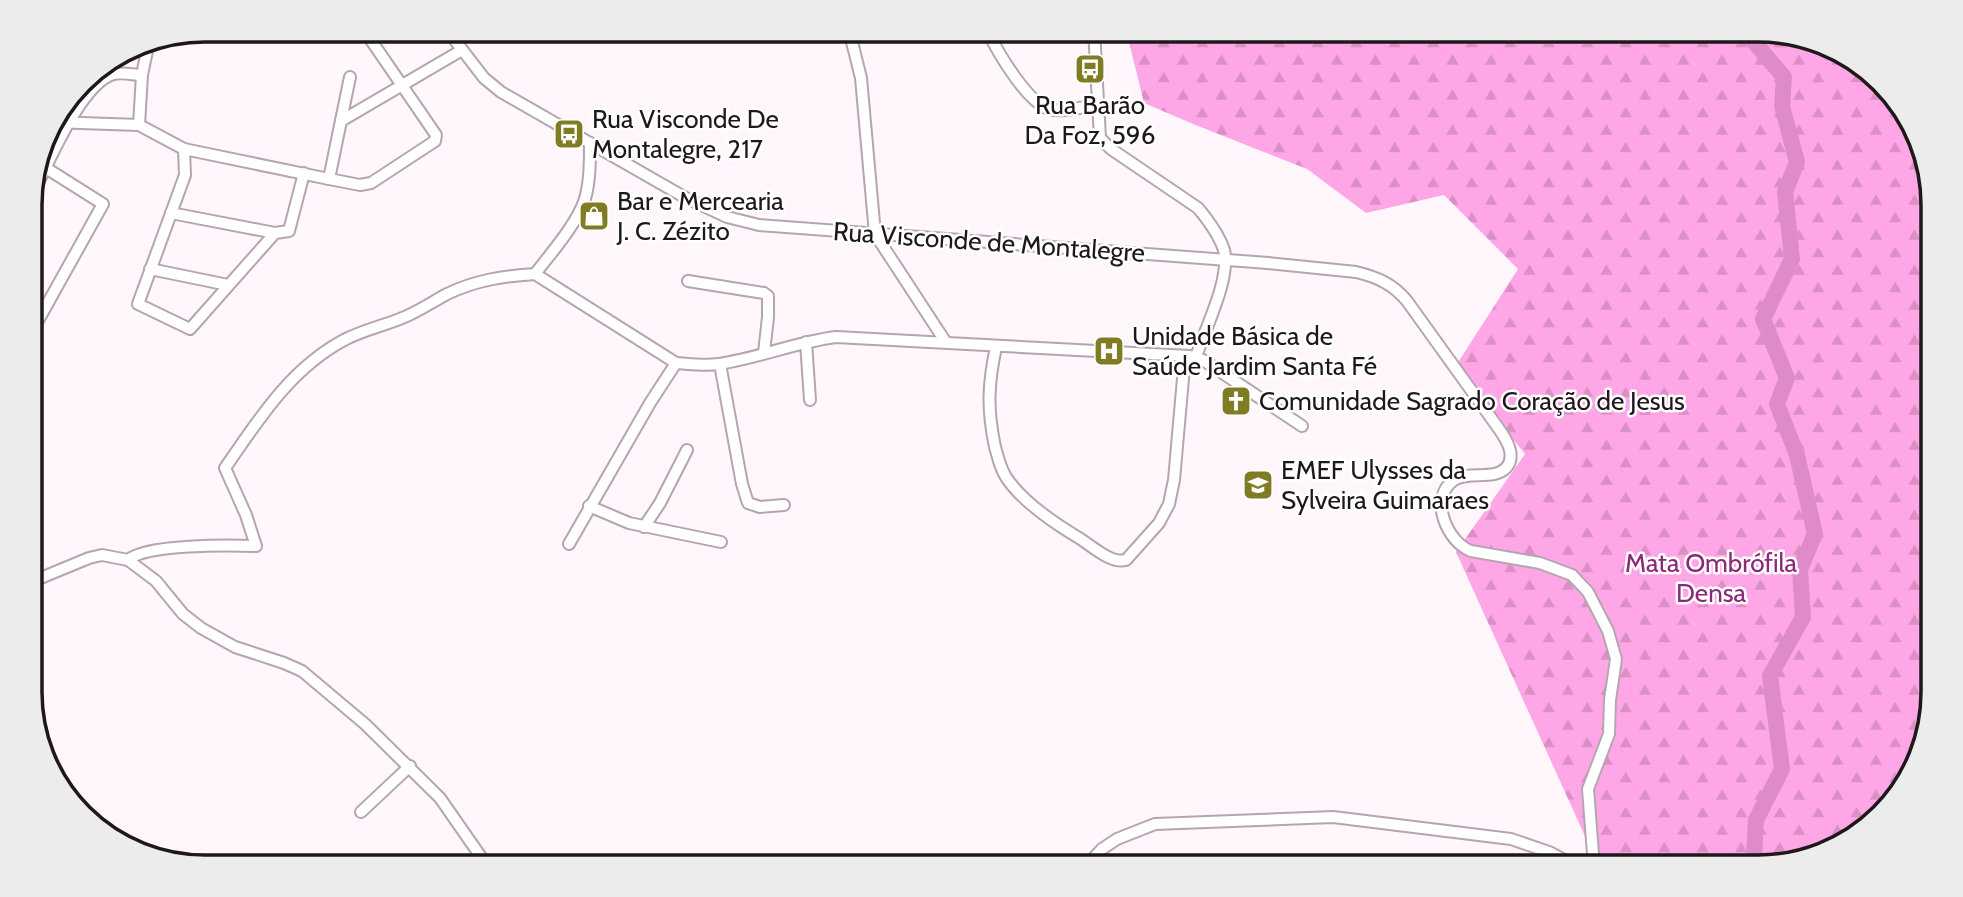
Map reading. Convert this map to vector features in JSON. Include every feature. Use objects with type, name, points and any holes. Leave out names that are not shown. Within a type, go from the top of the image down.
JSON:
[{"type":"street","points":[[64,124],[139,125],[184,149],[360,186],[371,183],[435,141],[436,135],[372,42]]},
{"type":"street","name":"Rua Visconde de Montalegre","points":[[456,42],[489,84],[686,198],[740,221],[759,225],[1356,272],[1390,285],[1407,301],[1509,446],[1508,467],[1489,475],[1461,477],[1449,485],[1443,497],[1442,509],[1444,520],[1454,539],[1465,548],[1478,553],[1540,563],[1572,575],[1588,592],[1602,618],[1616,659],[1609,734],[1588,789],[1593,855]]},
{"type":"street","points":[[850,42],[861,78],[875,234],[945,341]]},
{"type":"street","points":[[994,42],[1029,93],[1041,105],[1053,110],[1098,105]]},
{"type":"street","points":[[996,347],[988,405],[1004,476],[1057,524],[1105,555],[1121,562],[1126,560],[1149,535],[1169,504],[1190,356],[1223,279],[1225,261],[1217,235],[1198,208],[1111,149],[1100,138],[1095,42]]},
{"type":"street","points":[[341,121],[462,50]]},
{"type":"street","points":[[139,125],[142,75],[146,53]]},
{"type":"street","points":[[48,165],[67,124],[94,86],[115,74],[142,75]]},
{"type":"street","points":[[329,179],[350,77]]},
{"type":"street","points":[[535,274],[584,201],[589,177],[590,143]]},
{"type":"street","points":[[184,149],[185,175],[138,304],[190,329],[275,233]]},
{"type":"street","points":[[42,313],[103,204],[47,168]]},
{"type":"street","points":[[171,213],[275,233],[289,231],[304,173]]},
{"type":"street","points":[[150,269],[229,285]]},
{"type":"street","points":[[128,560],[134,555],[152,550],[256,546],[246,515],[225,468],[268,406],[284,388],[324,352],[352,336],[407,316],[450,293],[502,276],[535,274],[676,363],[700,366],[720,364],[836,337],[1190,356],[1302,426]]},
{"type":"street","points":[[688,281],[764,293],[768,296],[764,353]]},
{"type":"street","points":[[806,342],[810,400]]},
{"type":"street","points":[[569,544],[589,506],[676,363]]},
{"type":"street","points":[[720,364],[742,484],[748,503],[760,507],[784,505]]},
{"type":"street","points":[[644,527],[660,503],[687,450]]},
{"type":"street","points":[[589,506],[644,527],[721,542]]},
{"type":"street","points":[[42,577],[102,555],[128,560],[156,581],[183,614],[201,628],[235,646],[302,671],[410,766],[449,810],[480,855]]},
{"type":"street","points":[[361,812],[410,766]]},
{"type":"street","points":[[1096,855],[1117,839],[1155,824],[1333,817],[1511,839],[1555,855]]},
{"type":"green space","name":"Mata Ombrófila Densa","points":[[1129,42],[1769,42],[1821,54],[1840,64],[1873,90],[1899,123],[1909,142],[1920,183],[1921,703],[1909,755],[1899,774],[1873,807],[1840,833],[1821,843],[1790,852],[1769,855],[1594,855],[1456,552],[1525,454],[1455,367],[1518,269],[1444,195],[1366,213],[1307,169],[1144,103]]},
{"type":"waterway","points":[[1754,42],[1784,77],[1782,106],[1797,162],[1785,192],[1792,259],[1763,319],[1787,378],[1777,404],[1797,455],[1815,534],[1800,569],[1803,617],[1770,676],[1782,769],[1756,820],[1754,855]]},
{"type":"place","name":"Rua Barão Da Foz, 596","points":[[1090,69]]},
{"type":"place","name":"Rua Visconde De Montalegre, 217","points":[[569,134]]},
{"type":"place","name":"Bar e Mercearia J. C. Zézito","points":[[594,216]]},
{"type":"place","name":"Unidade Básica de Saúde Jardim Santa Fé","points":[[1109,351]]},
{"type":"place","name":"Comunidade Sagrado Coração de Jesus","points":[[1236,401]]},
{"type":"place","name":"EMEF Ulysses da Sylveira Guimaraes","points":[[1258,485]]}]
